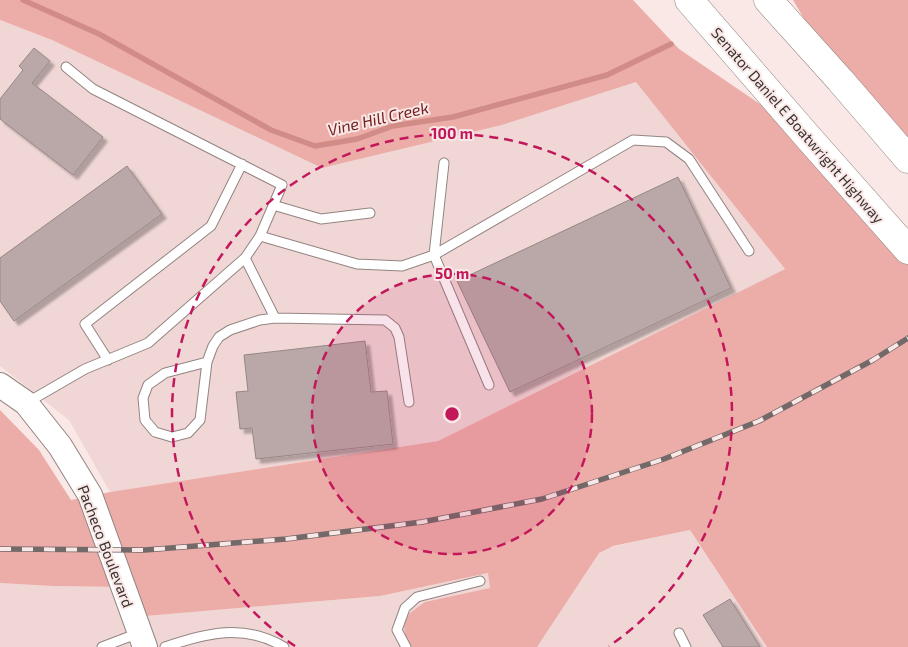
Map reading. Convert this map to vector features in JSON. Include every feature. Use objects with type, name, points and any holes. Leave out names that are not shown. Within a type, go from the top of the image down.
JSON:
[{"type":"highway","name":"Senator Daniel E Boatwright Highway","points":[[689,0],[908,250]]},
{"type":"highway","points":[[768,0],[908,159]]},
{"type":"highway","points":[[792,0],[840,80]]},
{"type":"main road","name":"Pacheco Boulevard","points":[[0,385],[26,403],[60,446],[90,495],[142,640]]},
{"type":"lane","points":[[26,403],[85,369],[148,343],[245,258],[260,236],[282,185],[93,89],[66,67]]},
{"type":"lane","points":[[260,236],[356,264],[402,266],[434,256],[633,140],[666,142],[689,158],[750,251]]},
{"type":"lane","points":[[444,163],[434,256],[488,385]]},
{"type":"lane","points":[[108,360],[85,324],[211,226],[242,164]]},
{"type":"lane","points":[[273,205],[321,219],[370,213]]},
{"type":"lane","points":[[245,258],[275,318]]},
{"type":"lane","points":[[207,362],[165,373],[148,385],[143,398],[145,420],[155,432],[172,437],[188,433],[200,420],[207,362],[213,346],[219,337],[230,330],[260,320],[275,318],[384,320],[395,328],[399,337],[409,402]]},
{"type":"lane","points":[[406,647],[397,630],[405,608],[418,597],[480,581]]},
{"type":"lane","points":[[164,647],[204,635],[224,632],[245,633],[265,637],[284,647]]},
{"type":"lane","points":[[679,633],[686,647]]},
{"type":"lane","points":[[102,647],[142,640]]},
{"type":"shaded area","points":[[0,0],[633,0],[679,49],[807,136],[908,250],[908,647],[767,647],[690,530],[613,546],[599,553],[537,647],[412,647],[405,637],[404,623],[410,613],[425,602],[490,588],[488,573],[380,596],[134,617],[123,587],[0,583],[0,410],[39,450],[71,500],[110,492],[438,441],[785,269],[636,82],[502,125],[322,168],[52,40],[0,20]]},
{"type":"shaded area","points":[[793,0],[908,0],[908,160],[840,80]]},
{"type":"shaded area","points":[[0,20],[52,40],[322,168],[502,125],[636,81],[785,269],[438,441],[110,492],[69,420],[0,366]]},
{"type":"shaded area","points":[[690,530],[767,647],[0,647],[0,583],[123,587],[134,617],[380,596]]},
{"type":"building","points":[[34,48],[50,61],[32,83],[103,137],[73,175],[0,119],[0,99],[23,70],[19,66]]},
{"type":"building","points":[[127,166],[162,214],[14,321],[0,301],[0,258]]},
{"type":"building","points":[[678,177],[731,288],[510,392],[457,281]]},
{"type":"building","points":[[365,341],[371,392],[387,391],[393,444],[256,459],[252,428],[240,429],[236,392],[248,391],[244,355]]},
{"type":"building","points":[[730,599],[760,647],[723,647],[703,615]]},
{"type":"waterway","name":"Vine Hill Creek","points":[[23,0],[99,34],[271,130],[315,146],[357,139],[393,126],[453,117],[607,75],[671,44]]},
{"type":"railway","points":[[0,549],[145,550],[286,539],[422,522],[542,499],[664,459],[759,421],[873,360],[908,338]]}]
